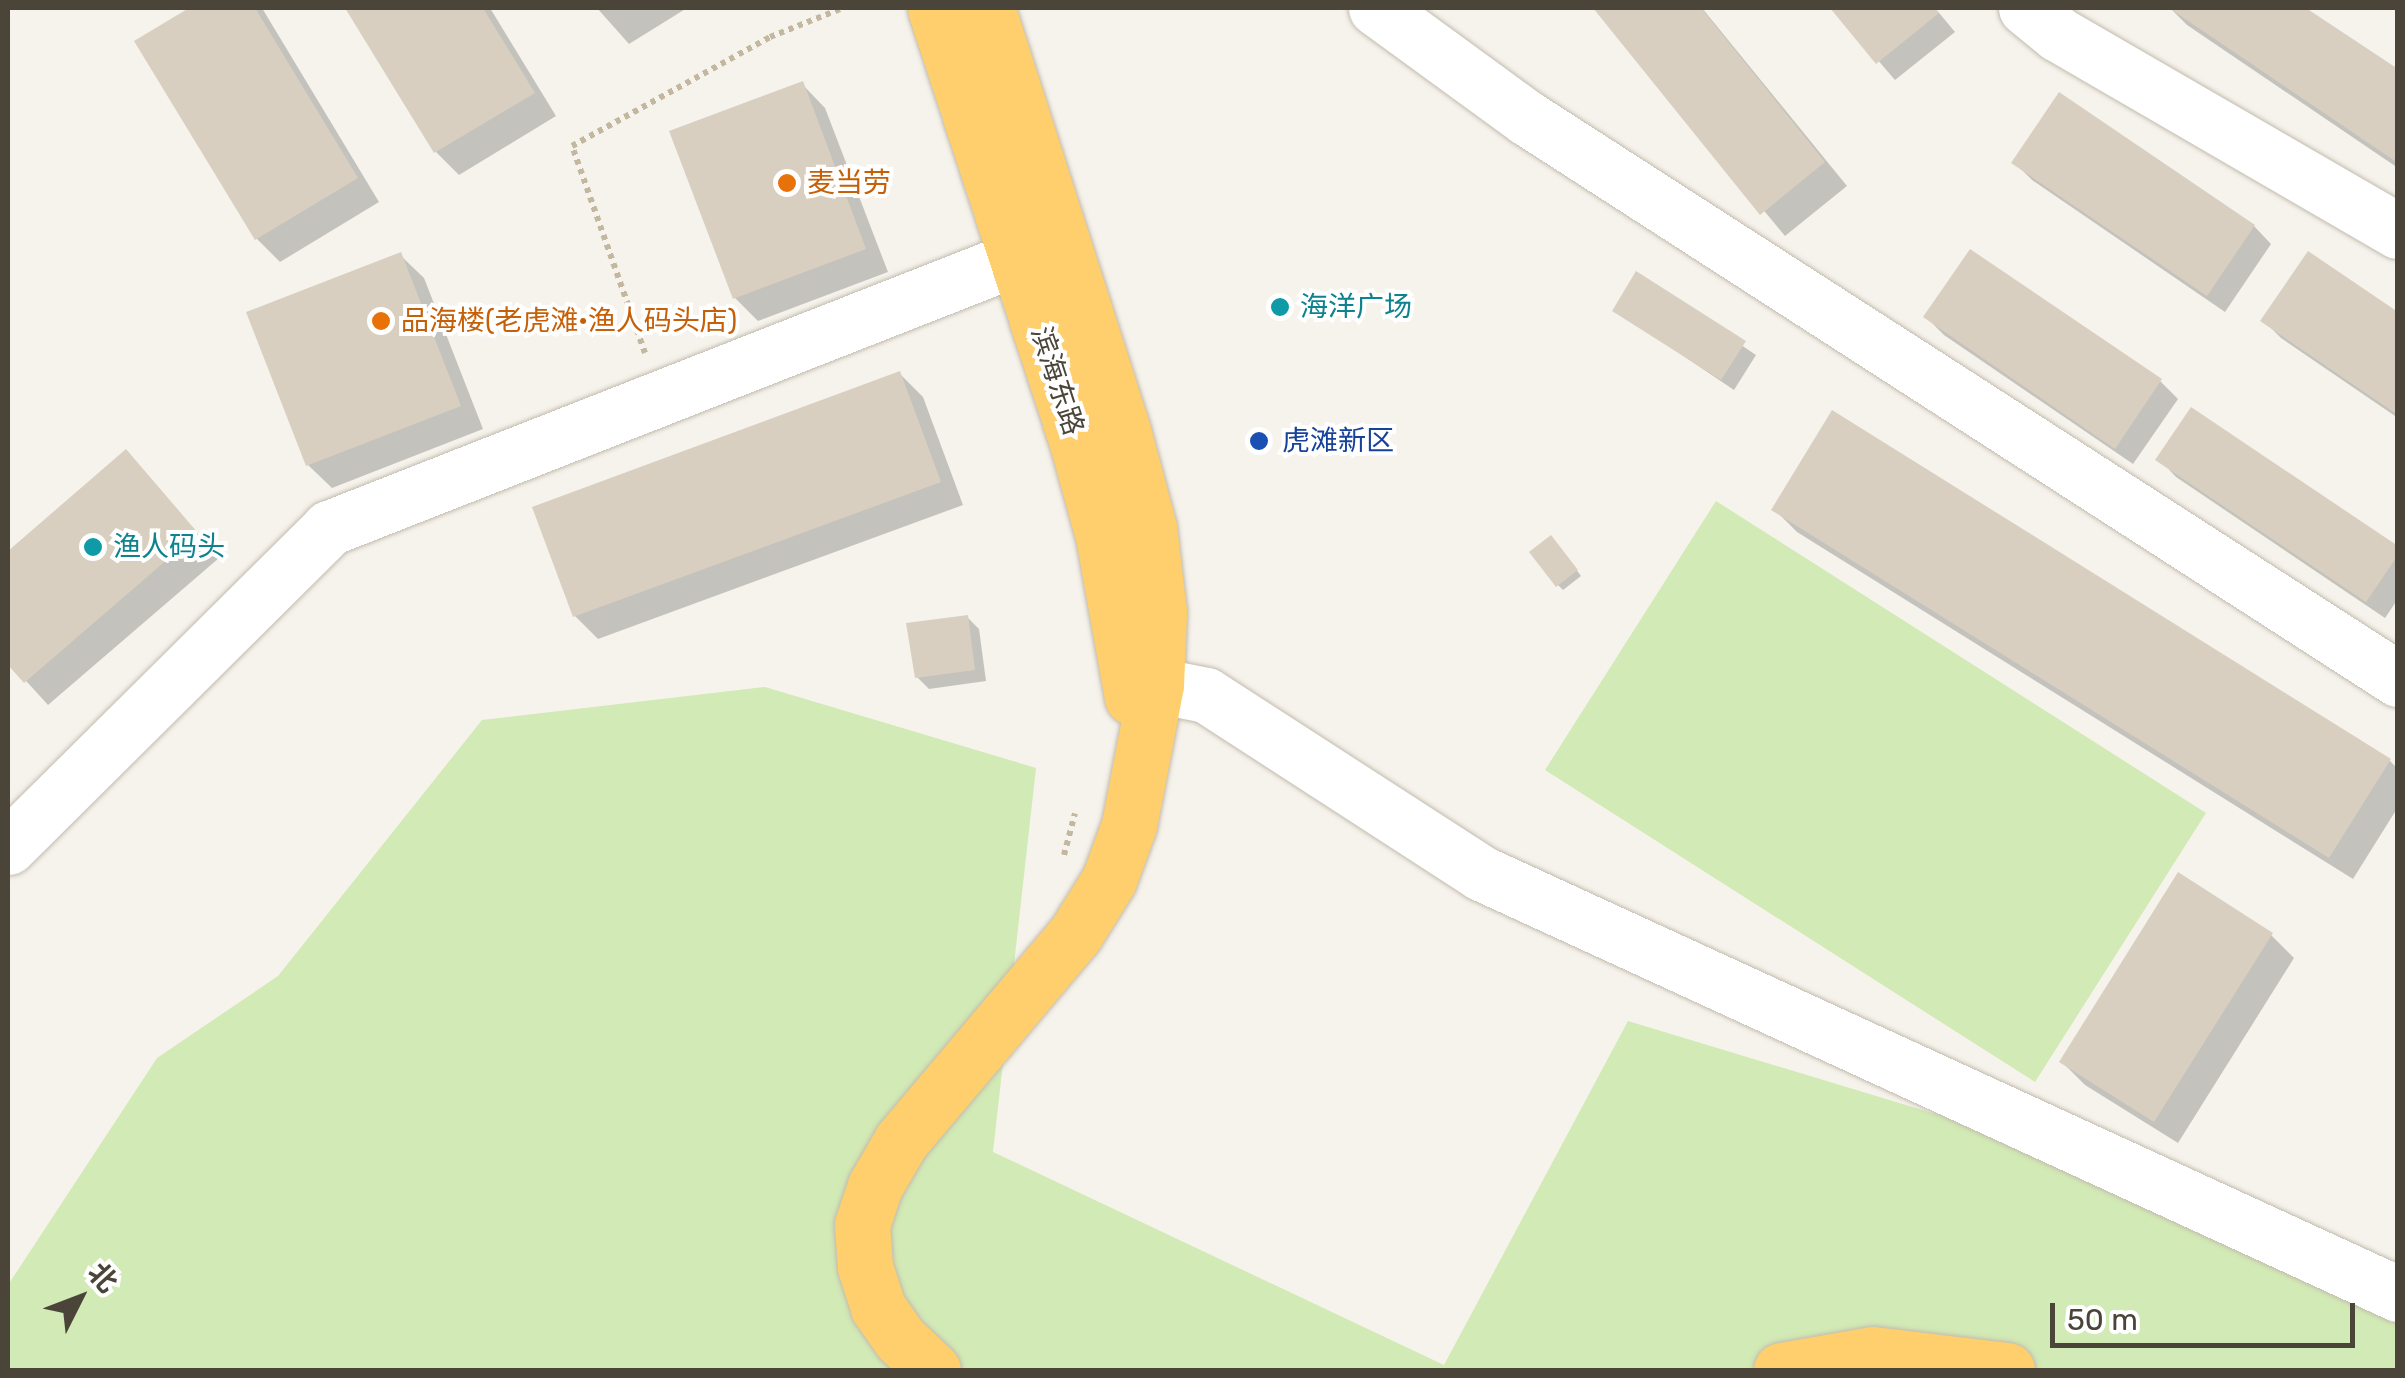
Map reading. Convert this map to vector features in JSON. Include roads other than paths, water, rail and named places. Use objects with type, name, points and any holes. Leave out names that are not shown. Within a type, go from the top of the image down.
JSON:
[{"type":"highway","name":"滨海东路","points":[[935,8],[1017,258],[1144,686]]},
{"type":"highway","name":"滨海东路","points":[[933,1370],[900,1339],[878,1307],[865,1267],[862,1225],[875,1186],[901,1141],[1076,933],[1109,880],[1129,825],[1139,765],[1144,686],[1159,612],[1149,528],[1123,431],[987,8]]},
{"type":"highway","points":[[1780,1370],[1873,1354],[2006,1370]]},
{"type":"street","points":[[1376,8],[1527,118],[2398,678]]},
{"type":"street","points":[[2026,8],[2058,34],[2398,231]]},
{"type":"street","points":[[8,847],[329,528],[1017,258]]},
{"type":"street","points":[[1144,686],[1206,695],[1232,708],[1481,873],[2398,1294]]},
{"type":"place","name":"麦当劳","points":[[787,183]]},
{"type":"place","name":"海洋广场","points":[[1280,307]]},
{"type":"place","name":"品海楼(老虎滩·渔人码头店)","points":[[381,321]]},
{"type":"place","name":"虎滩新区","points":[[1259,441]]},
{"type":"place","name":"渔人码头","points":[[93,547]]}]
